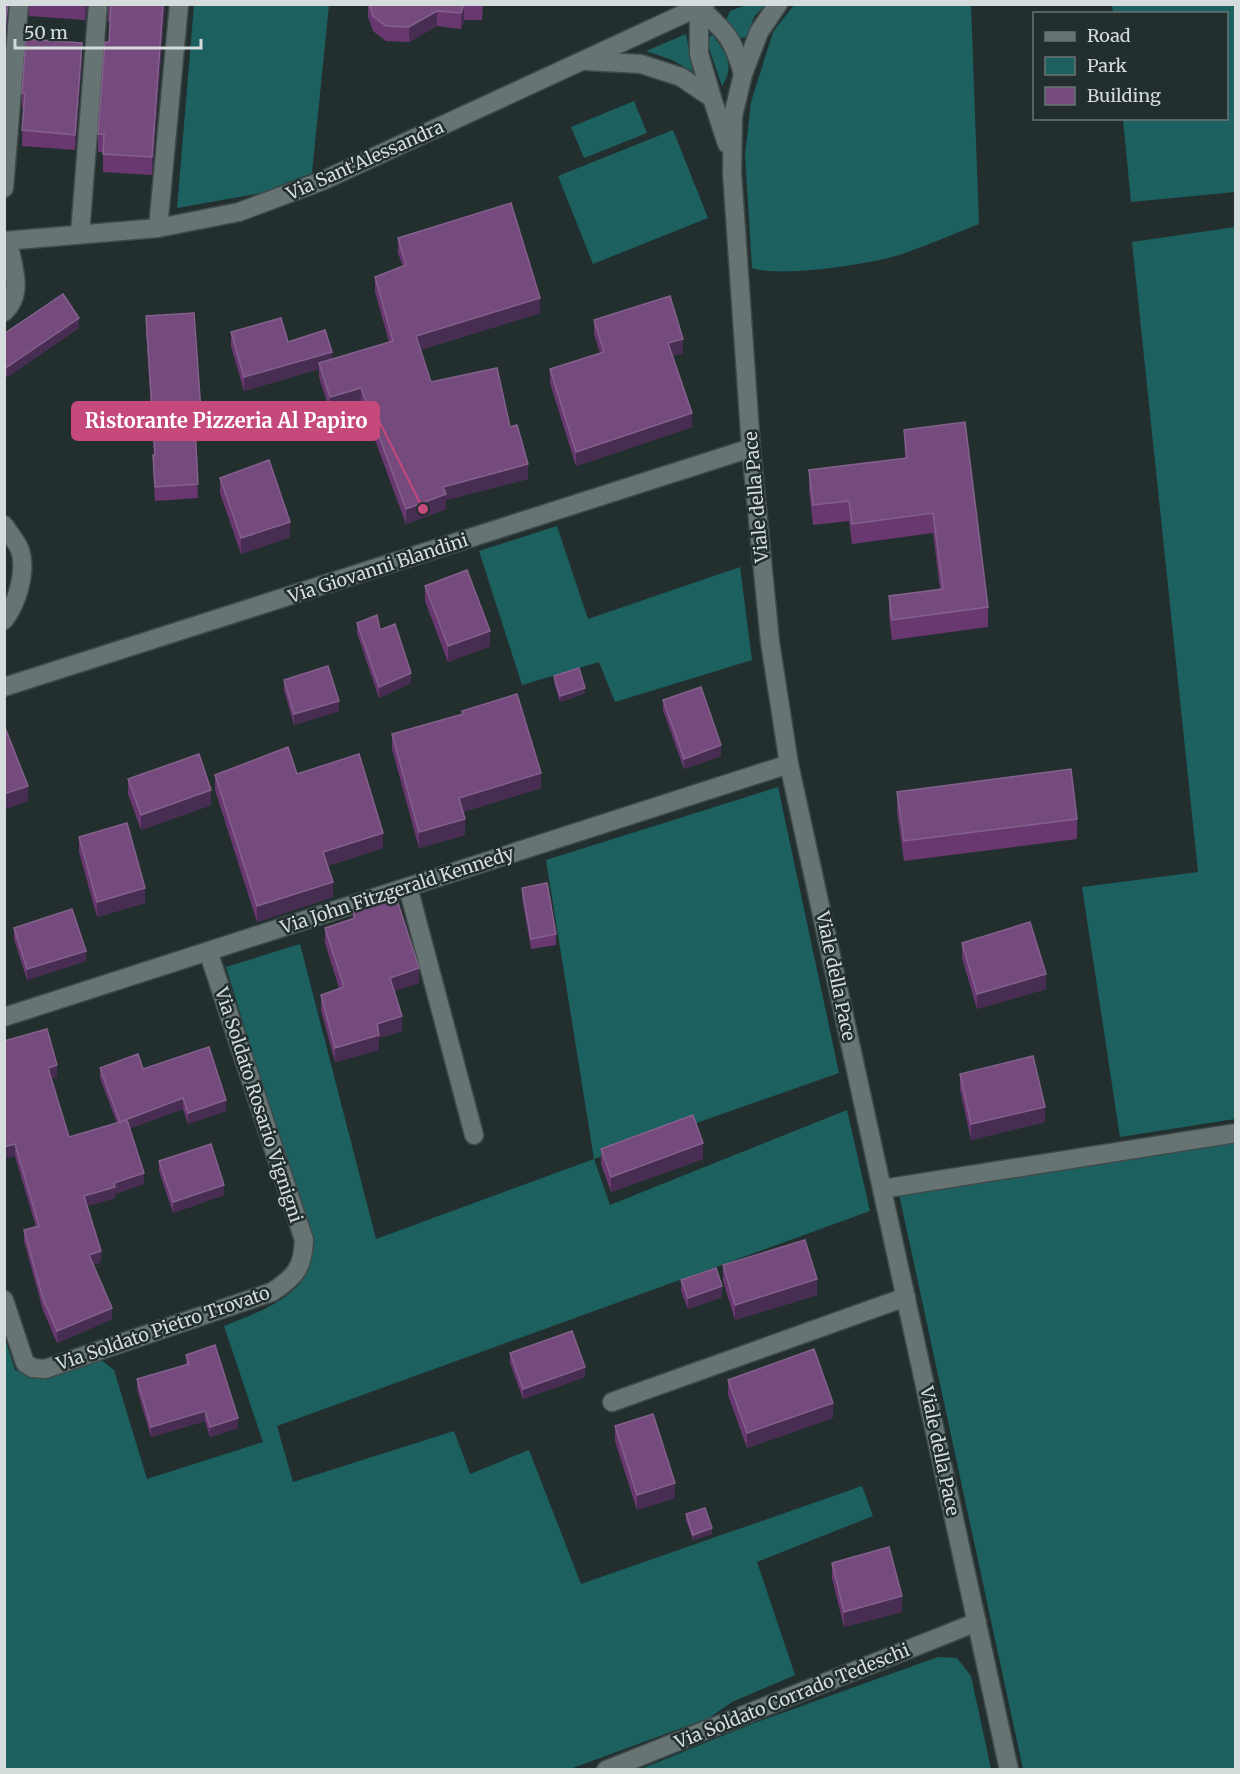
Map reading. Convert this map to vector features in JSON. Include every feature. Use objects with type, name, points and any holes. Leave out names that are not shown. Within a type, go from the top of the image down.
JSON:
[{"type":"street","points":[[4,188],[18,4]]},
{"type":"street","points":[[80,234],[98,4]]},
{"type":"street","points":[[158,228],[179,4]]},
{"type":"street","points":[[732,172],[733,116],[742,74],[759,32],[778,4]]},
{"type":"street","points":[[702,6],[735,45],[742,74]]},
{"type":"street","points":[[702,6],[699,54],[724,130],[732,172]]},
{"type":"street","name":"Via Sant'Alessandra","points":[[6,241],[158,228],[239,212],[322,181],[702,6]]},
{"type":"street","points":[[584,61],[641,64],[681,77],[712,98]]},
{"type":"street","name":"Viale della Pace","points":[[732,172],[751,448],[770,642],[789,764],[1009,1770]]},
{"type":"street","points":[[4,312],[15,301],[17,288],[6,241]]},
{"type":"street","name":"Via Giovanni Blandini","points":[[4,687],[751,448]]},
{"type":"street","points":[[4,525],[21,551],[21,584],[13,609],[4,620]]},
{"type":"street","name":"Via John Fitzgerald Kennedy","points":[[5,1013],[208,951],[789,764]]},
{"type":"street","points":[[408,887],[474,1135]]},
{"type":"street","name":"Via Soldato Rosario Vignigni","points":[[208,951],[304,1240],[303,1260]]},
{"type":"street","points":[[882,1189],[1236,1133]]},
{"type":"street","name":"Via Soldato Pietro Trovato","points":[[4,1300],[25,1363],[33,1368],[45,1369],[272,1292],[290,1281],[303,1260]]},
{"type":"street","points":[[612,1402],[906,1297]]},
{"type":"street","name":"Via Soldato Corrado Tedeschi","points":[[606,1770],[977,1622]]},
{"type":"green space","points":[[194,5],[329,5],[312,173],[261,193],[177,208]]},
{"type":"green space","points":[[746,5],[765,5],[754,17],[747,37],[740,38],[726,20],[730,11]]},
{"type":"green space","points":[[794,5],[971,5],[979,224],[902,254],[870,262],[804,271],[765,271],[752,268],[745,155],[751,102],[773,32]]},
{"type":"green space","points":[[1112,5],[1235,5],[1235,192],[1131,202],[1123,120],[1228,120],[1228,12],[1113,12]]},
{"type":"green space","points":[[686,34],[693,72],[672,60],[646,51]]},
{"type":"green space","points":[[712,34],[727,59],[728,72],[722,86],[707,42]]},
{"type":"green space","points":[[634,101],[647,133],[584,158],[571,127]]},
{"type":"green space","points":[[673,130],[708,218],[593,264],[558,176]]},
{"type":"green space","points":[[1235,227],[1235,1119],[1120,1137],[1082,887],[1198,872],[1132,242]]},
{"type":"green space","points":[[557,526],[588,619],[740,567],[752,660],[615,702],[599,662],[522,685],[479,551]]},
{"type":"green space","points":[[778,787],[839,1073],[594,1159],[546,860]]},
{"type":"green space","points":[[300,944],[376,1239],[594,1159],[610,1205],[847,1110],[870,1211],[277,1426],[293,1482],[454,1431],[470,1474],[529,1450],[581,1584],[862,1486],[873,1516],[757,1562],[795,1675],[732,1702],[709,1718],[570,1769],[5,1769],[4,1335],[15,1370],[38,1376],[101,1360],[114,1370],[147,1479],[263,1442],[224,1326],[275,1304],[296,1287],[310,1264],[310,1240],[226,967]]},
{"type":"green space","points":[[1235,1137],[1235,1769],[1023,1769],[899,1194]]},
{"type":"green space","points":[[938,1657],[957,1658],[971,1676],[991,1769],[641,1769],[754,1723]]},
{"type":"building","points":[[4,4],[8,4],[4,36]]},
{"type":"building","points":[[111,4],[163,4],[152,157],[103,154],[104,134],[98,134],[105,42],[109,42]]},
{"type":"building","points":[[369,4],[464,4],[461,13],[437,11],[409,27],[386,26],[373,16]]},
{"type":"building","points":[[26,39],[82,43],[75,135],[22,130]]},
{"type":"building","points":[[511,203],[540,298],[416,336],[431,382],[497,368],[510,427],[517,425],[528,464],[443,487],[446,494],[406,509],[361,388],[330,397],[319,363],[393,341],[375,277],[406,265],[398,238]]},
{"type":"building","points":[[63,294],[79,318],[7,367],[4,362],[4,334]]},
{"type":"building","points":[[670,296],[683,339],[668,343],[692,413],[576,452],[550,369],[604,352],[594,320]]},
{"type":"building","points":[[194,313],[202,426],[195,427],[198,484],[155,487],[146,316]]},
{"type":"building","points":[[281,318],[288,342],[325,330],[332,352],[244,377],[231,332]]},
{"type":"building","points":[[965,422],[988,607],[892,620],[889,596],[943,589],[933,513],[852,524],[849,501],[813,505],[809,470],[907,458],[904,430]]},
{"type":"building","points":[[269,460],[290,522],[241,538],[220,478]]},
{"type":"building","points":[[467,570],[490,631],[448,646],[425,586]]},
{"type":"building","points":[[377,615],[380,630],[395,624],[411,673],[379,687],[357,623]]},
{"type":"building","points":[[328,666],[339,701],[294,714],[284,680]]},
{"type":"building","points":[[579,668],[585,688],[560,696],[554,676]]},
{"type":"building","points":[[701,687],[721,745],[684,759],[663,700]]},
{"type":"building","points":[[517,694],[541,773],[459,798],[465,819],[419,832],[392,734],[463,714],[462,711]]},
{"type":"building","points":[[4,725],[28,786],[4,794]]},
{"type":"building","points":[[288,747],[297,774],[359,754],[383,833],[323,852],[333,882],[257,906],[215,775]]},
{"type":"building","points":[[199,754],[211,790],[141,815],[128,779]]},
{"type":"building","points":[[1071,769],[1077,819],[904,841],[897,792]]},
{"type":"building","points":[[127,823],[145,888],[97,902],[79,837]]},
{"type":"building","points":[[547,883],[556,934],[531,939],[522,888]]},
{"type":"building","points":[[396,897],[419,968],[390,978],[402,1016],[377,1024],[379,1035],[335,1048],[321,995],[344,987],[325,928],[355,918],[353,911]]},
{"type":"building","points":[[72,909],[86,951],[27,969],[14,928]]},
{"type":"building","points":[[1030,922],[1046,974],[977,994],[962,943]]},
{"type":"building","points":[[47,1029],[57,1065],[48,1068],[69,1137],[127,1120],[144,1173],[114,1183],[115,1187],[84,1196],[101,1251],[89,1255],[112,1308],[57,1331],[43,1299],[24,1230],[39,1226],[15,1144],[4,1147],[4,1041]]},
{"type":"building","points":[[209,1047],[226,1100],[188,1113],[183,1098],[120,1122],[100,1068],[138,1054],[143,1069]]},
{"type":"building","points":[[1033,1056],[1045,1107],[971,1124],[960,1074]]},
{"type":"building","points":[[693,1115],[703,1143],[611,1177],[601,1149]]},
{"type":"building","points":[[211,1144],[224,1185],[173,1202],[159,1161]]},
{"type":"building","points":[[805,1240],[817,1279],[735,1305],[723,1265]]},
{"type":"building","points":[[716,1268],[722,1286],[688,1298],[681,1280]]},
{"type":"building","points":[[572,1331],[585,1367],[523,1389],[510,1353]]},
{"type":"building","points":[[215,1345],[238,1418],[210,1427],[205,1411],[151,1427],[137,1379],[189,1364],[186,1355]]},
{"type":"building","points":[[814,1349],[833,1403],[747,1433],[728,1380]]},
{"type":"building","points":[[653,1414],[675,1483],[637,1495],[615,1426]]},
{"type":"building","points":[[705,1508],[712,1528],[693,1535],[686,1514]]},
{"type":"building","points":[[889,1547],[902,1596],[844,1612],[832,1563]]},
{"type":"place","name":"Ristorante Pizzeria Al Papiro","points":[[423,509]]}]
